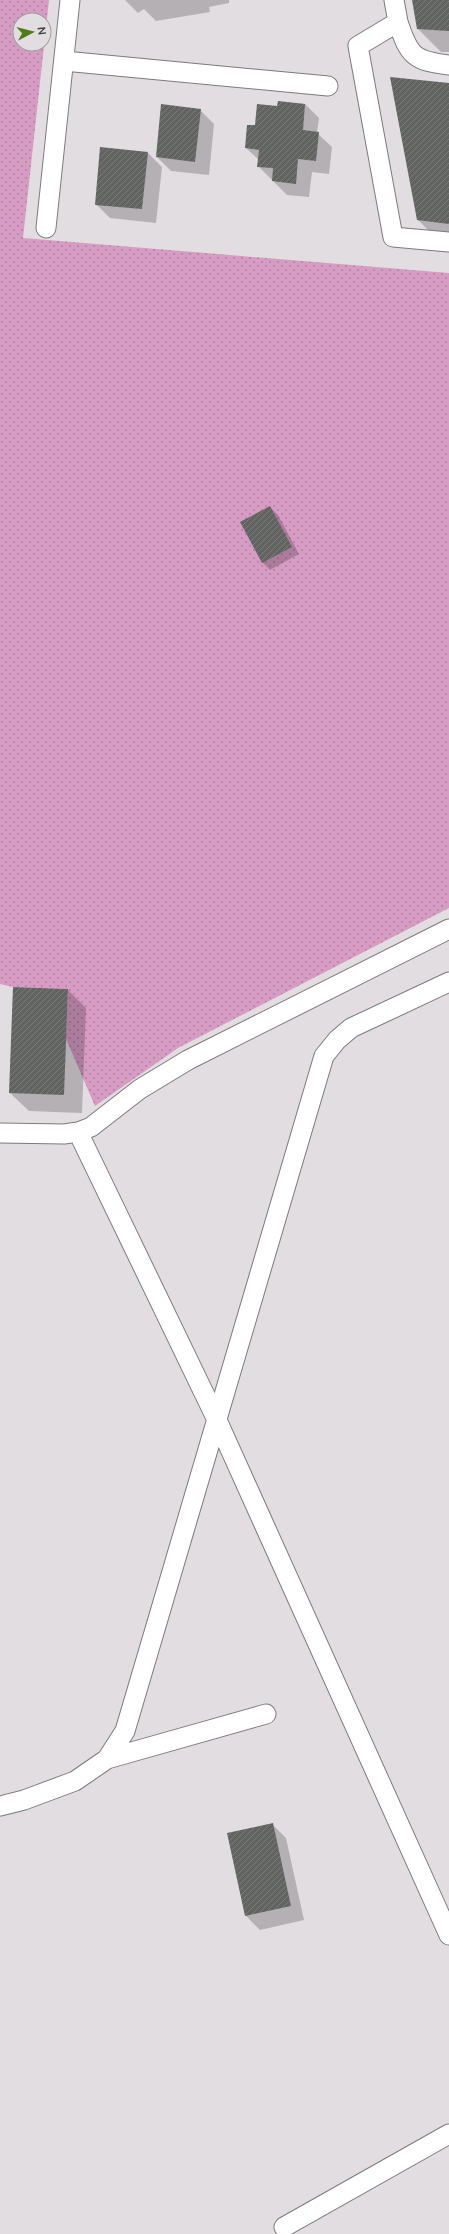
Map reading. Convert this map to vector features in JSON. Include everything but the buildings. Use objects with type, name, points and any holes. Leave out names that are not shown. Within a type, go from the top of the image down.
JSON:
[{"type":"lane","points":[[46,228],[70,0]]},
{"type":"lane","points":[[394,0],[398,22],[409,50],[416,58],[426,62],[449,65]]},
{"type":"lane","points":[[398,22],[358,46],[392,237],[449,242]]},
{"type":"lane","points":[[64,61],[328,86]]},
{"type":"lane","points":[[0,1133],[64,1134],[78,1132],[102,1120],[140,1089],[213,1046],[449,929]]},
{"type":"lane","points":[[107,1759],[125,1731],[324,1056],[337,1040],[351,1028],[367,1019],[449,982]]},
{"type":"lane","points":[[78,1132],[217,1420],[449,1935]]},
{"type":"lane","points":[[0,1806],[24,1800],[74,1781],[107,1759],[266,1714]]},
{"type":"lane","points":[[284,2227],[449,2134]]},
{"type":"shaded area","points":[[0,0],[49,0],[48,12],[12,12],[12,52],[43,52],[23,238],[449,273],[449,908],[178,1048],[95,1106],[66,1039],[68,989],[13,987],[0,984]]}]
